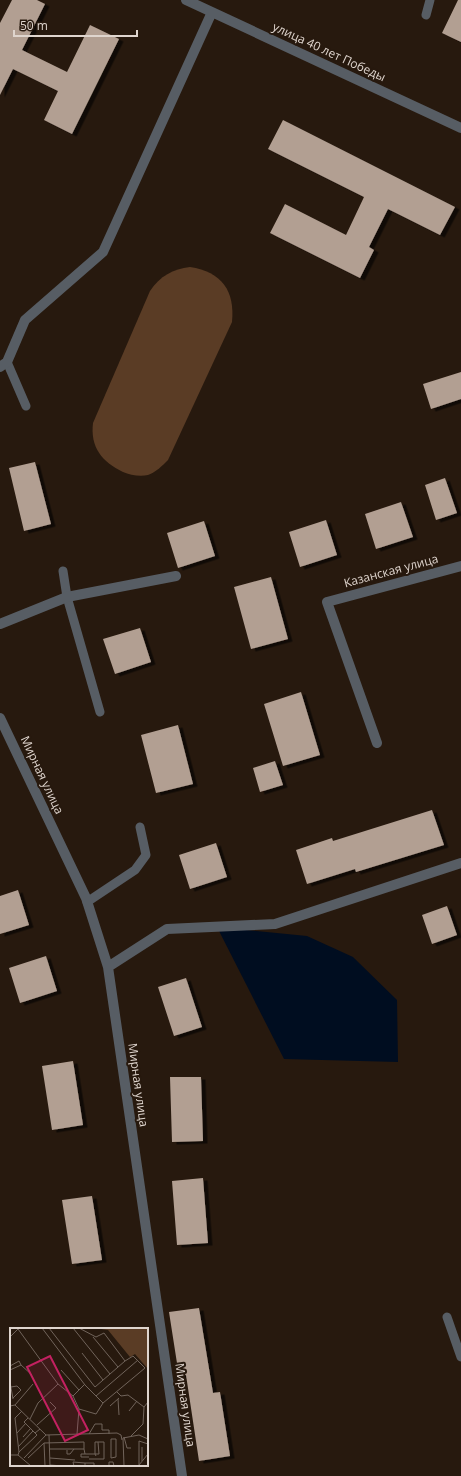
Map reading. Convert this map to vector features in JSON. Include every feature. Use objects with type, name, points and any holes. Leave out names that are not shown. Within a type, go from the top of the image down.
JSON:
[{"type":"street","name":"улица 40 лет Победы","points":[[186,0],[461,128]]},
{"type":"street","points":[[3,364],[26,320],[103,252],[212,12]]},
{"type":"street","name":"Казанская улица","points":[[377,742],[327,602],[461,566]]},
{"type":"street","points":[[0,624],[67,597],[176,576]]},
{"type":"street","name":"Мирная улица","points":[[0,718],[87,902],[108,967],[182,1476]]},
{"type":"street","points":[[108,967],[167,929],[275,924],[461,863]]},
{"type":"lane","points":[[426,15],[430,0]]},
{"type":"lane","points":[[3,364],[26,406]]},
{"type":"lane","points":[[63,571],[67,597],[100,712]]},
{"type":"lane","points":[[87,902],[135,870],[146,855],[140,827]]},
{"type":"lane","points":[[447,1317],[461,1357]]},
{"type":"shaded area","points":[[190,267],[210,273],[218,278],[224,285],[231,301],[232,322],[168,460],[156,471],[148,475],[138,476],[129,474],[109,464],[99,453],[93,439],[93,423],[150,291],[158,281],[167,274],[178,269]]},
{"type":"water","points":[[217,927],[307,936],[353,957],[397,1000],[398,1062],[284,1059]]},
{"type":"building","points":[[12,0],[37,0],[45,4],[22,50],[67,72],[90,25],[119,39],[72,134],[44,120],[58,91],[13,69],[0,95],[0,23]]},
{"type":"building","points":[[458,0],[461,0],[461,42],[442,33]]},
{"type":"building","points":[[283,120],[455,207],[440,235],[388,209],[369,247],[374,250],[360,278],[270,233],[285,204],[346,235],[364,197],[268,149]]},
{"type":"building","points":[[461,372],[461,399],[431,409],[423,384]]},
{"type":"building","points":[[35,462],[51,524],[24,531],[9,468]]},
{"type":"building","points":[[445,478],[457,513],[436,520],[425,485]]},
{"type":"building","points":[[401,502],[413,537],[376,549],[365,514]]},
{"type":"building","points":[[326,520],[337,555],[300,567],[289,532]]},
{"type":"building","points":[[204,521],[215,556],[178,568],[167,533]]},
{"type":"building","points":[[271,577],[288,639],[251,649],[234,587]]},
{"type":"building","points":[[140,628],[151,662],[115,674],[103,639]]},
{"type":"building","points":[[301,692],[320,755],[283,766],[264,704]]},
{"type":"building","points":[[178,725],[193,784],[156,793],[141,735]]},
{"type":"building","points":[[275,761],[283,785],[260,792],[253,768]]},
{"type":"building","points":[[432,810],[444,845],[356,872],[355,869],[307,884],[296,850],[332,838],[333,841]]},
{"type":"building","points":[[216,843],[227,877],[190,889],[179,855]]},
{"type":"building","points":[[18,890],[29,925],[0,934],[0,896]]},
{"type":"building","points":[[447,906],[457,935],[432,944],[422,915]]},
{"type":"building","points":[[46,956],[57,991],[20,1003],[9,968]]},
{"type":"building","points":[[186,978],[202,1027],[174,1036],[158,987]]},
{"type":"building","points":[[73,1061],[83,1125],[52,1130],[42,1066]]},
{"type":"building","points":[[170,1077],[201,1077],[203,1141],[172,1142]]},
{"type":"building","points":[[203,1178],[208,1243],[177,1245],[172,1181]]},
{"type":"building","points":[[92,1196],[102,1260],[72,1264],[62,1200]]},
{"type":"building","points":[[199,1308],[213,1393],[220,1392],[230,1456],[199,1461],[186,1375],[179,1376],[169,1312]]}]
